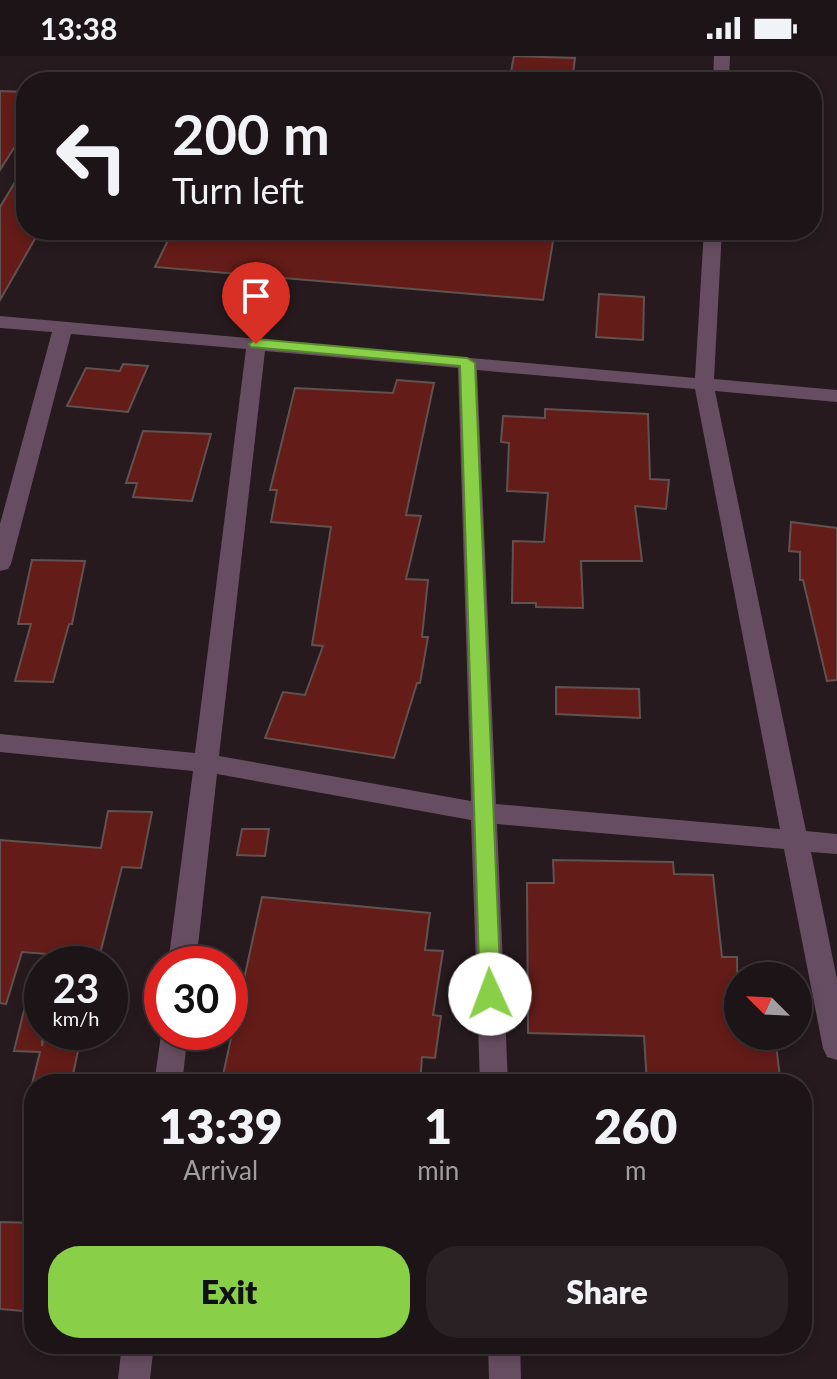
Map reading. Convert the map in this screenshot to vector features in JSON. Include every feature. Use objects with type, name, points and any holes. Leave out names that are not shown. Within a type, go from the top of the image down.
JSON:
[{"type":"street","points":[[712,240],[704,384],[837,1048]]},
{"type":"street","points":[[0,322],[837,396]]},
{"type":"street","points":[[0,564],[63,327]]},
{"type":"street","points":[[184,946],[256,344]]},
{"type":"street","points":[[467,363],[494,1074]]},
{"type":"street","points":[[0,743],[205,763],[484,813],[837,844]]},
{"type":"street","points":[[169,1074],[172,1050]]},
{"type":"street","points":[[134,1379],[137,1354]]},
{"type":"street","points":[[504,1354],[505,1379]]},
{"type":"building","points":[[514,56],[575,58],[573,72],[511,72]]},
{"type":"building","points":[[0,91],[16,92],[16,145],[0,170]]},
{"type":"building","points":[[16,181],[16,240],[34,240],[0,300],[0,207]]},
{"type":"building","points":[[168,240],[553,240],[543,300],[155,267]]},
{"type":"building","points":[[599,294],[644,297],[643,340],[596,337]]},
{"type":"building","points":[[123,364],[148,366],[128,412],[67,406],[86,368],[120,371]]},
{"type":"building","points":[[397,380],[434,383],[406,515],[421,516],[406,579],[428,580],[422,637],[428,637],[420,683],[417,683],[394,758],[265,738],[283,692],[305,695],[323,646],[312,645],[331,527],[271,522],[277,490],[270,490],[295,388],[393,393]]},
{"type":"building","points":[[545,409],[648,414],[650,479],[669,480],[666,509],[635,506],[642,561],[581,561],[583,608],[512,603],[513,541],[544,542],[548,493],[507,491],[509,443],[501,442],[503,416],[545,418]]},
{"type":"building","points":[[143,431],[211,434],[192,501],[133,497],[137,483],[126,483]]},
{"type":"building","points":[[791,522],[837,528],[837,680],[827,681],[803,580],[800,580],[800,552],[789,551]]},
{"type":"building","points":[[32,560],[85,561],[72,624],[69,624],[53,682],[15,681],[31,624],[18,624]]},
{"type":"building","points":[[556,687],[639,689],[640,718],[556,714]]},
{"type":"building","points":[[108,811],[152,812],[141,868],[122,867],[102,946],[24,946],[6,1004],[0,1003],[0,840],[101,848]]},
{"type":"building","points":[[242,829],[269,829],[265,856],[237,855]]},
{"type":"building","points":[[553,860],[673,862],[674,874],[713,875],[722,957],[737,957],[737,962],[724,962],[724,1050],[777,1050],[780,1074],[646,1074],[644,1036],[528,1033],[527,883],[554,883]]},
{"type":"building","points":[[262,897],[430,913],[425,950],[443,951],[433,1015],[441,1016],[435,1058],[422,1057],[421,1074],[223,1074],[228,1050],[248,1050],[248,961]]},
{"type":"building","points":[[24,1010],[24,1050],[78,1050],[73,1074],[34,1074],[40,1052],[14,1051]]},
{"type":"building","points":[[0,1222],[24,1223],[24,1311],[0,1309]]},
{"type":"route","points":[[256,344],[467,363],[490,994]]}]
